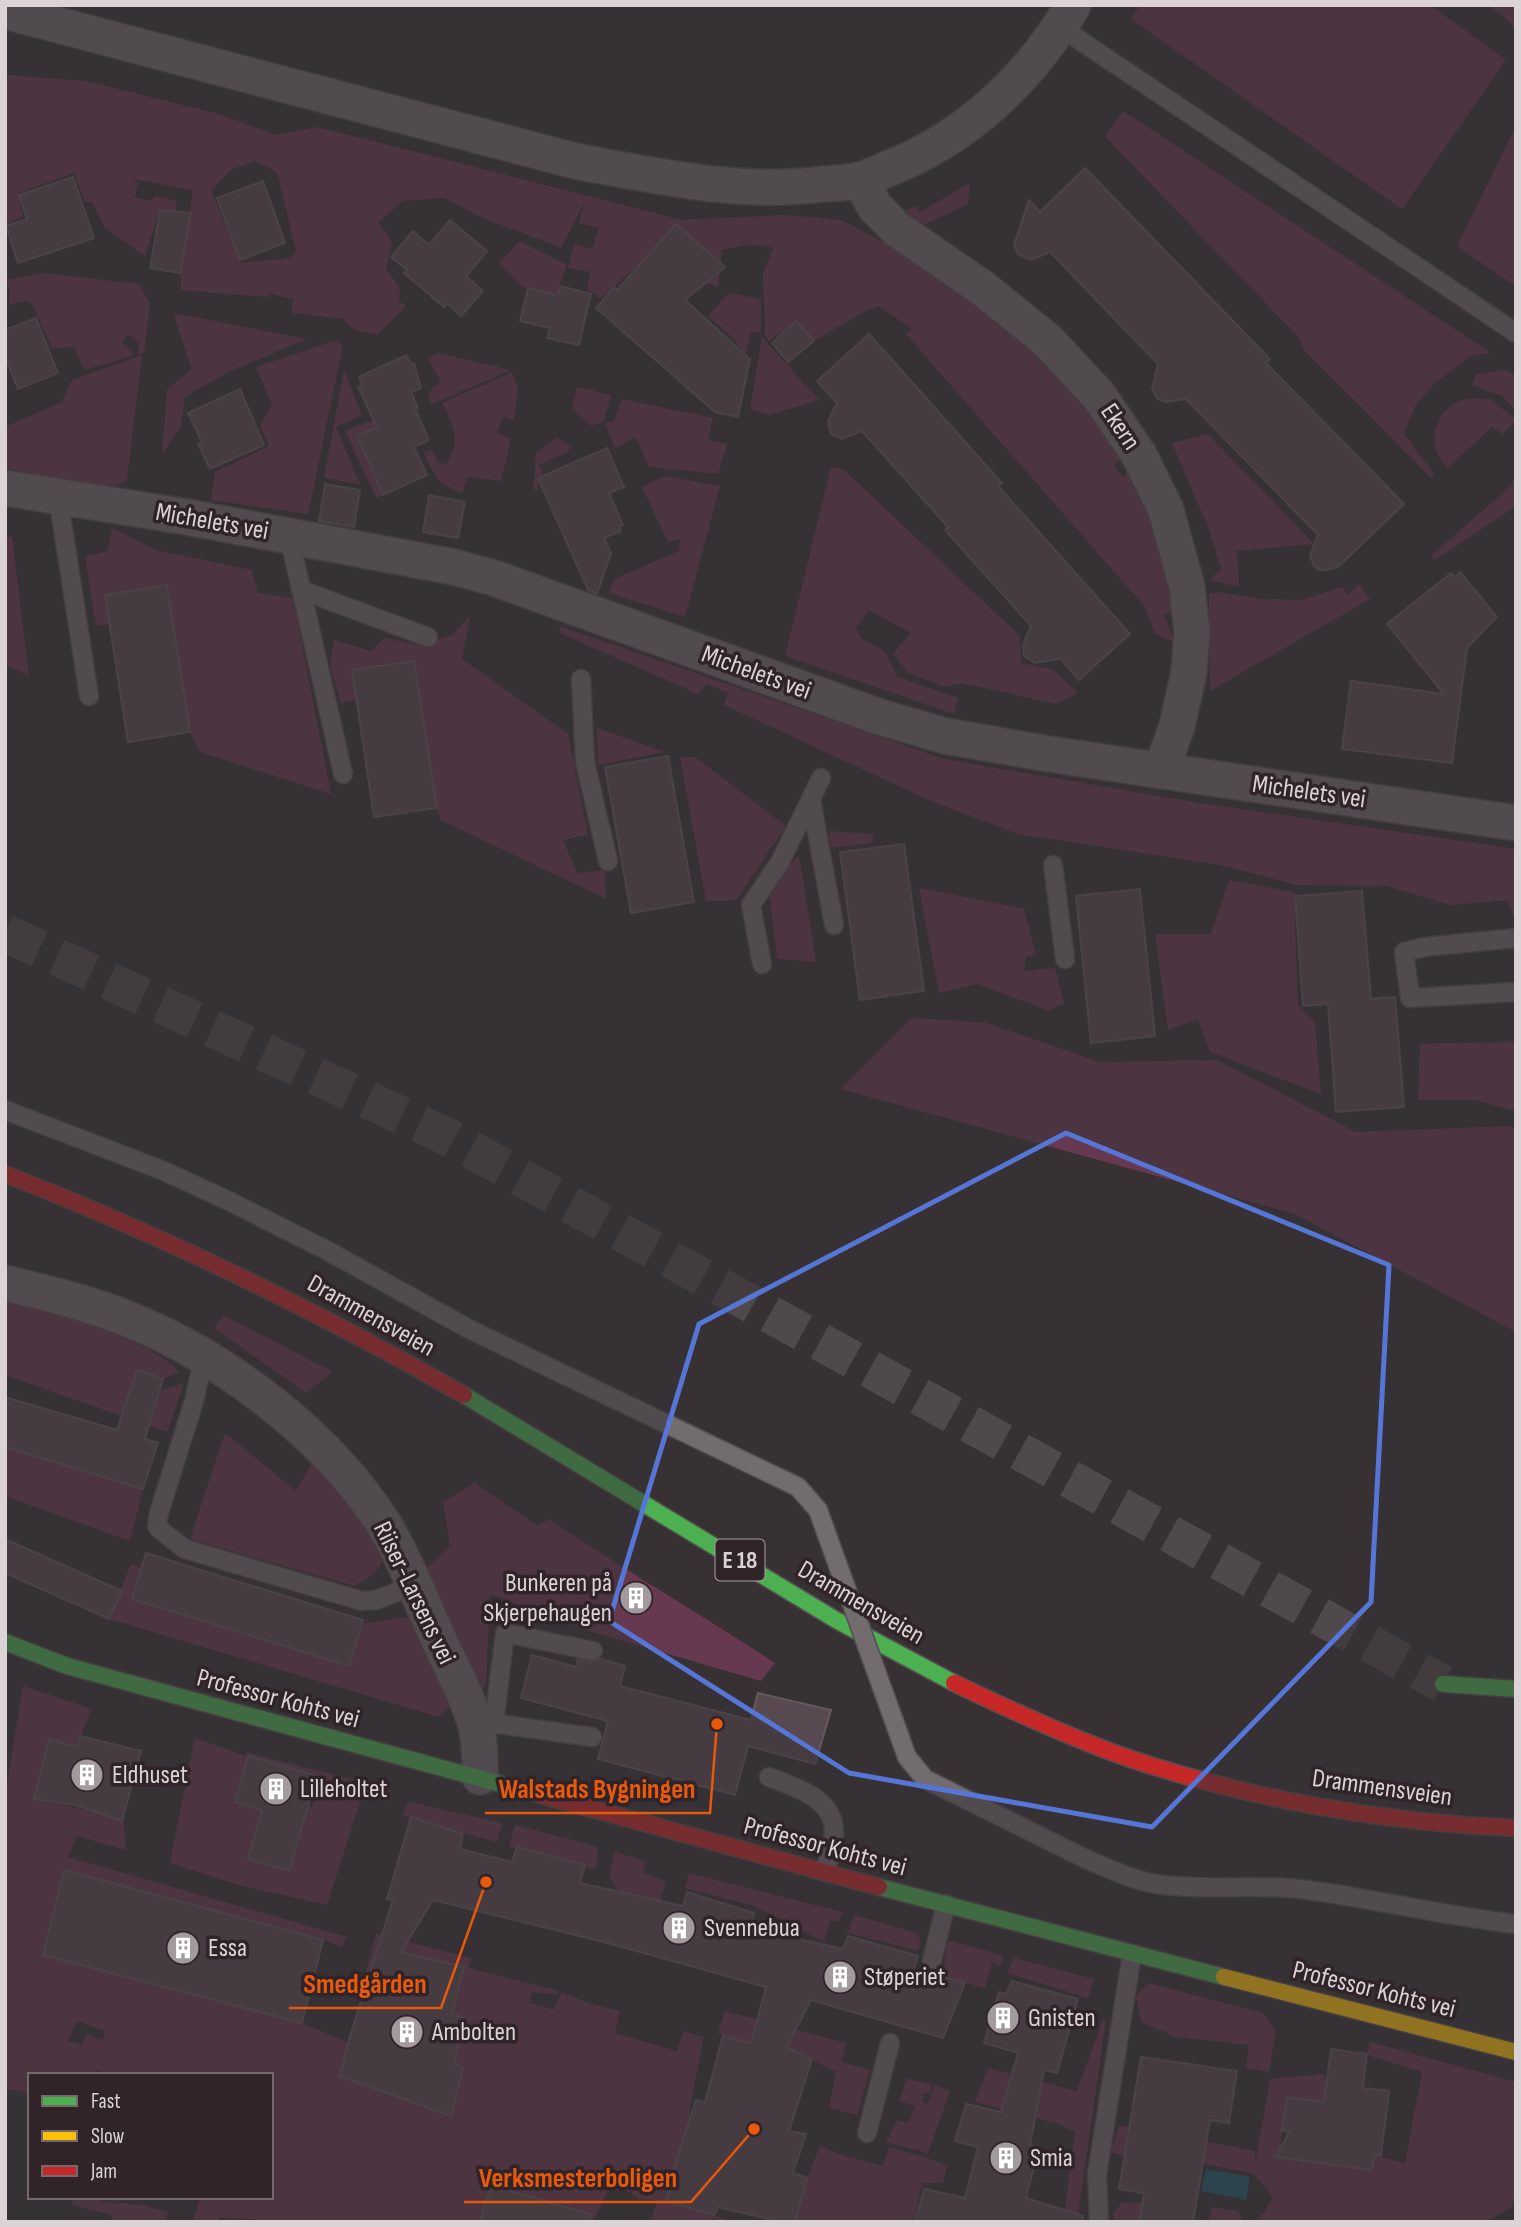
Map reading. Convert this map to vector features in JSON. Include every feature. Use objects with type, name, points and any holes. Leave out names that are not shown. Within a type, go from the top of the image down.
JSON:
[{"type":"main road","name":"Drammensveien","points":[[5,1174],[139,1227],[295,1300],[575,1460],[920,1666],[1062,1732],[1154,1766],[1332,1808],[1488,1828],[1516,1828]]},
{"type":"main road","name":"Professor Kohts vei","points":[[5,1642],[66,1666],[825,1872],[1516,2052]]},
{"type":"main road","points":[[1443,1684],[1516,1689]]},
{"type":"street","points":[[5,11],[575,161],[671,179],[733,187],[803,187],[860,180],[906,162],[938,145],[984,113],[1019,78],[1067,16]]},
{"type":"street","name":"Ekern","points":[[860,180],[875,207],[898,230],[981,287],[1047,340],[1099,396],[1139,455],[1166,510],[1187,587],[1192,632],[1189,672],[1177,726],[1161,771]]},
{"type":"street","name":"Michelets vei","points":[[5,488],[187,517],[454,567],[494,578],[877,716],[946,736],[1049,754],[1516,823]]},
{"type":"street","name":"Riiser-Larsens vei","points":[[5,1283],[65,1298],[128,1319],[204,1356],[266,1399],[333,1459],[385,1526],[484,1721],[480,1777]]},
{"type":"lane","points":[[1067,16],[1516,333]]},
{"type":"lane","points":[[58,496],[89,696]]},
{"type":"lane","points":[[289,536],[343,774]]},
{"type":"lane","points":[[301,590],[428,636]]},
{"type":"lane","points":[[581,679],[584,762],[608,861]]},
{"type":"lane","points":[[762,964],[751,905],[780,862],[821,778]]},
{"type":"lane","points":[[810,800],[834,925]]},
{"type":"lane","points":[[1054,865],[1065,959]]},
{"type":"lane","points":[[1516,938],[1424,947],[1404,952],[1410,998],[1516,992]]},
{"type":"lane","points":[[5,1110],[164,1171],[328,1251],[469,1329],[798,1487],[818,1510],[907,1757],[925,1779],[1086,1859],[1133,1878],[1157,1884],[1297,1889],[1456,1917],[1516,1924]]},
{"type":"lane","points":[[204,1356],[194,1401],[159,1513],[159,1529],[185,1549],[362,1601],[376,1600],[415,1585]]},
{"type":"lane","points":[[592,1737],[484,1721],[505,1633],[593,1651]]},
{"type":"lane","points":[[769,1777],[803,1790],[823,1805],[833,1822],[834,1833],[825,1872]]},
{"type":"lane","points":[[932,1960],[946,1904]]},
{"type":"lane","points":[[1099,2222],[1097,2174],[1132,1954]]},
{"type":"lane","points":[[867,2133],[890,2043]]},
{"type":"highlighted area","points":[[1066,1133],[1389,1265],[1371,1602],[1152,1827],[849,1773],[609,1621],[699,1324]]},
{"type":"shaded area","points":[[1140,5],[1430,5],[1506,60],[1402,209],[1131,19]]},
{"type":"shaded area","points":[[1489,5],[1516,5],[1516,37],[1511,23]]},
{"type":"shaded area","points":[[5,75],[86,81],[219,114],[276,135],[318,127],[682,220],[787,215],[842,220],[911,257],[1025,342],[1083,400],[1129,469],[1121,460],[1113,464],[1123,477],[1134,469],[1161,535],[1176,609],[1164,615],[1175,642],[1155,634],[1145,607],[906,334],[912,329],[879,306],[814,341],[796,322],[769,341],[765,335],[763,274],[773,248],[754,245],[722,250],[718,287],[703,281],[681,294],[640,263],[601,298],[587,289],[590,272],[568,268],[574,244],[592,249],[599,228],[579,223],[585,201],[561,248],[478,216],[444,198],[403,201],[378,222],[392,241],[386,269],[400,288],[399,301],[406,306],[377,335],[353,329],[344,319],[292,313],[293,299],[271,294],[268,297],[181,290],[180,273],[193,190],[133,179],[138,183],[135,197],[151,201],[156,196],[177,201],[174,215],[159,212],[145,256],[105,228],[92,202],[85,202],[74,173],[18,193],[23,217],[5,224]],"holes":[[[255,161],[277,172],[296,251],[290,258],[241,263],[211,190],[232,169]]]},
{"type":"shaded area","points":[[1123,111],[1491,353],[1471,356],[1436,382],[1415,406],[1404,434],[1434,474],[1432,479],[1302,348],[1300,339],[1105,136]]},
{"type":"shaded area","points":[[1516,126],[1516,287],[1457,246]]},
{"type":"shaded area","points":[[970,183],[968,204],[917,228],[905,210],[916,206],[920,212]]},
{"type":"shaded area","points":[[520,241],[567,265],[557,293],[522,287],[499,263]]},
{"type":"shaded area","points":[[44,273],[139,284],[150,304],[144,352],[137,354],[139,343],[128,334],[121,342],[132,351],[132,356],[84,370],[74,347],[52,348],[33,305],[28,301],[9,305],[10,290],[6,280]]},
{"type":"shaded area","points":[[729,293],[761,299],[761,332],[751,331],[745,355],[733,338],[708,316]]},
{"type":"shaded area","points":[[173,313],[307,339],[228,372],[185,397],[181,426],[162,455],[167,389],[190,371],[191,367]]},
{"type":"shaded area","points":[[762,337],[819,400],[769,415],[750,409]]},
{"type":"shaded area","points":[[334,341],[343,345],[308,514],[211,500],[215,472],[269,446],[260,426],[272,405],[256,367]]},
{"type":"shaded area","points":[[437,353],[511,370],[432,404],[428,398],[432,388],[441,382],[428,359]]},
{"type":"shaded area","points":[[142,355],[127,480],[112,489],[5,468],[5,427],[62,402],[72,380]]},
{"type":"shaded area","points":[[344,370],[362,415],[336,427],[360,484],[324,478]]},
{"type":"shaded area","points":[[1505,370],[1516,375],[1516,410],[1501,395],[1472,386],[1476,374]]},
{"type":"shaded area","points":[[512,372],[518,389],[514,420],[504,417],[497,432],[511,439],[501,481],[468,477],[462,493],[447,486],[434,473],[424,453],[431,450],[439,463],[446,464],[454,449],[450,418],[442,403]]},
{"type":"shaded area","points":[[577,387],[611,395],[604,421],[591,426],[572,408]]},
{"type":"shaded area","points":[[1472,398],[1490,399],[1516,420],[1503,434],[1492,427],[1447,469],[1436,450],[1435,431],[1438,422],[1455,404]]},
{"type":"shaded area","points":[[622,399],[713,418],[708,440],[727,444],[718,474],[649,467],[636,437],[615,448],[605,423],[614,421]]},
{"type":"shaded area","points":[[375,419],[381,425],[357,436],[383,495],[376,498],[345,431]]},
{"type":"shaded area","points":[[1208,434],[1314,544],[1237,551],[1239,587],[1209,580],[1221,569],[1209,529],[1172,443]]},
{"type":"shaded area","points":[[557,437],[571,447],[567,452],[539,465],[543,474],[537,477],[538,489],[533,491],[536,453]]},
{"type":"shaded area","points":[[831,467],[843,469],[1020,636],[1021,663],[1052,669],[1078,693],[1056,704],[963,683],[945,687],[907,672],[893,653],[911,633],[869,610],[856,627],[860,637],[884,651],[898,677],[958,698],[954,714],[785,656]]},
{"type":"shaded area","points":[[665,476],[720,486],[685,617],[609,593],[614,579],[679,551],[680,539],[668,542],[642,487]]},
{"type":"shaded area","points":[[1516,477],[1516,506],[1435,560],[1431,556],[1513,484],[1512,481]]},
{"type":"shaded area","points":[[112,528],[156,550],[252,570],[258,593],[293,598],[331,794],[200,752],[190,732],[167,586],[105,595],[109,624],[96,626],[85,556],[108,551]]},
{"type":"shaded area","points":[[12,536],[29,676],[5,664],[5,538]]},
{"type":"shaded area","points":[[1359,584],[1370,599],[1210,691],[1209,594],[1217,592],[1260,599],[1301,600],[1343,587],[1348,595]]},
{"type":"shaded area","points":[[470,615],[462,659],[568,734],[588,835],[563,840],[577,873],[605,870],[606,899],[441,820],[414,661],[352,670],[356,700],[341,703],[330,667],[334,640],[371,651],[384,638],[419,645],[453,635]]},
{"type":"shaded area","points":[[559,626],[944,759],[1194,802],[1516,849],[1516,922],[1507,900],[1451,905],[1386,886],[1296,885],[1221,865],[1018,834],[931,801],[724,705],[728,693],[707,684],[698,694],[560,633]]},
{"type":"shaded area","points":[[597,728],[665,752],[598,765]]},
{"type":"shaded area","points":[[680,757],[695,757],[786,826],[736,900],[706,901]]},
{"type":"shaded area","points":[[829,831],[873,834],[872,843],[831,848]]},
{"type":"shaded area","points":[[799,855],[816,962],[777,959],[769,888]]},
{"type":"shaded area","points":[[1229,880],[1294,892],[1298,1005],[1315,1022],[1321,1094],[1210,1052],[1198,1019],[1168,1030],[1155,934],[1211,934]]},
{"type":"shaded area","points":[[919,888],[1024,909],[1036,955],[1026,956],[1024,971],[1055,968],[1064,1003],[1049,1011],[978,984],[939,993]]},
{"type":"shaded area","points":[[912,1018],[987,1023],[1099,1062],[1217,1060],[1356,1132],[1509,1126],[1516,1129],[1516,1332],[1295,1214],[841,1089]]},
{"type":"shaded area","points":[[1516,1042],[1516,1111],[1474,1100],[1418,1100],[1420,1044]]},
{"type":"shaded area","points":[[5,1296],[18,1298],[105,1330],[151,1351],[168,1362],[179,1372],[163,1379],[138,1370],[157,1398],[162,1390],[184,1383],[167,1432],[5,1375]]},
{"type":"shaded area","points":[[223,1315],[333,1372],[306,1393],[214,1328]]},
{"type":"shaded area","points":[[225,1433],[296,1491],[312,1463],[354,1508],[383,1556],[376,1571],[354,1586],[190,1539]]},
{"type":"shaded area","points":[[5,1446],[143,1489],[130,1541],[5,1496]]},
{"type":"shaded area","points":[[475,1483],[538,1526],[549,1519],[775,1663],[761,1681],[589,1631],[490,1594],[486,1686],[478,1691],[425,1570],[450,1545],[443,1502]]},
{"type":"shaded area","points":[[131,1564],[141,1568],[132,1599],[349,1666],[362,1624],[413,1616],[449,1707],[439,1717],[109,1619]]},
{"type":"shaded area","points":[[23,1686],[92,1709],[76,1747],[49,1739],[34,1799],[123,1818],[126,1850],[77,1836],[68,1857],[347,1937],[342,1947],[64,1870],[43,1955],[302,2023],[349,2043],[451,2116],[463,2068],[454,2064],[464,2018],[452,2014],[463,1967],[379,1946],[365,1988],[362,1987],[376,1934],[471,1958],[469,1968],[559,1991],[557,1995],[532,1992],[529,2003],[553,2009],[562,1992],[590,2004],[620,2011],[615,2033],[677,2051],[683,2031],[704,2037],[688,2124],[666,2200],[735,2222],[651,2222],[657,2200],[638,2199],[631,2192],[609,2188],[593,2222],[563,2222],[569,2206],[490,2188],[480,2222],[284,2222],[219,2217],[218,2222],[193,2222],[199,2199],[273,2199],[273,2073],[105,2073],[97,2070],[96,2073],[28,2073],[28,2095],[25,2092],[5,2089],[5,1796]],"holes":[[[77,2021],[105,2031],[103,2040],[86,2034],[82,2045],[68,2041]]]},
{"type":"shaded area","points":[[195,1738],[246,1756],[245,1752],[366,1783],[327,1905],[242,1886],[170,1863]],"holes":[[[248,1756],[313,1775],[310,1788],[317,1790],[312,1807],[305,1806],[280,1815],[235,1802]],[[298,1838],[289,1871],[249,1859]]]},
{"type":"shaded area","points":[[409,1802],[502,1823],[497,1842],[410,1819],[402,1814]]},
{"type":"shaded area","points":[[515,1825],[598,1847],[596,1869],[509,1847]]},
{"type":"shaded area","points":[[615,1852],[646,1861],[643,1873],[666,1881],[660,1901],[618,1891],[609,1877]]},
{"type":"shaded area","points":[[689,1873],[842,1912],[839,1922],[830,1920],[824,1942],[754,1906],[685,1888]]},
{"type":"shaded area","points":[[854,1915],[917,1933],[920,1939],[919,1951],[848,1933]]},
{"type":"shaded area","points":[[952,1941],[1004,1956],[1000,1965],[992,1962],[985,1988],[943,1977],[946,1944]]},
{"type":"shaded area","points":[[1014,1958],[1094,1979],[1088,1998],[1007,1973]]},
{"type":"shaded area","points":[[1148,1983],[1263,2013],[1276,2031],[1269,2072],[1246,2068],[1249,2045],[1176,2037],[1141,2022],[1136,1996]]},
{"type":"shaded area","points":[[725,2011],[846,2043],[841,2062],[870,2070],[857,2115],[829,2108],[836,2072],[801,2054],[718,2033]]},
{"type":"shaded area","points":[[1103,2019],[1106,2020],[1077,2222],[1063,2222],[1075,2132],[1056,2123],[975,2102],[988,2068],[1077,2091]]},
{"type":"shaded area","points":[[1370,2042],[1516,2082],[1516,2187],[1512,2207],[1484,2222],[1258,2222],[1273,2197],[1253,2173],[1111,2152],[1119,2126],[1133,2127],[1255,2151],[1255,2165],[1270,2079],[1324,2074],[1333,2103],[1287,2097],[1279,2157],[1369,2154],[1405,2163],[1422,2072],[1367,2055]]},
{"type":"shaded area","points":[[907,2078],[932,2085],[930,2093],[924,2093],[922,2102],[928,2104],[934,2085],[950,2091],[928,2153],[886,2142],[897,2120],[908,2123],[915,2106],[899,2101]]},
{"type":"shaded area","points":[[820,2146],[883,2166],[889,2147],[947,2166],[943,2183],[922,2183],[914,2222],[795,2222],[807,2178]]},
{"type":"shaded area","points":[[72,2199],[102,2199],[102,2202],[144,2205],[168,2212],[166,2222],[112,2222],[111,2215],[72,2205]]},
{"type":"shaded area","points":[[1143,2202],[1139,2222],[1115,2222],[1113,2213],[1122,2203]]},
{"type":"shaded area","points":[[1212,2207],[1238,2211],[1242,2220],[1249,2222],[1208,2222]]},
{"type":"water","points":[[1206,2169],[1250,2177],[1246,2200],[1201,2191]]},
{"type":"building","points":[[1085,168],[1270,359],[1266,363],[1404,504],[1338,567],[1319,570],[1314,566],[1310,555],[1318,535],[1186,399],[1165,402],[1158,399],[1152,389],[1158,364],[1050,252],[1031,260],[1018,254],[1014,245],[1029,200],[1040,212]]},
{"type":"building","points":[[73,177],[94,238],[18,263],[6,226],[27,219],[19,195]]},
{"type":"building","points":[[263,181],[285,243],[240,260],[217,198]]},
{"type":"building","points":[[160,210],[191,213],[180,273],[150,268]]},
{"type":"building","points":[[450,220],[487,251],[466,276],[483,291],[461,316],[447,303],[444,307],[404,273],[407,270],[391,257],[413,231],[429,245]]},
{"type":"building","points":[[676,224],[725,267],[685,300],[750,359],[738,417],[715,412],[596,308],[614,287],[617,290]]},
{"type":"building","points":[[560,286],[591,294],[579,345],[547,338],[550,328],[520,321],[528,288],[558,295]]},
{"type":"building","points":[[36,318],[58,373],[18,389],[5,357],[5,330]]},
{"type":"building","points":[[796,321],[814,341],[788,362],[772,343]]},
{"type":"building","points":[[869,334],[1002,483],[998,486],[1130,634],[1079,680],[1061,659],[1035,663],[1024,656],[1023,645],[1031,626],[945,530],[948,527],[862,431],[842,439],[831,434],[828,421],[837,403],[817,381]]},
{"type":"building","points":[[406,355],[411,364],[414,363],[421,388],[411,392],[418,408],[415,409],[429,440],[414,447],[427,475],[383,495],[357,436],[377,427],[358,387],[363,385],[359,377]]},
{"type":"building","points":[[240,389],[264,445],[210,469],[198,444],[202,442],[188,413]]},
{"type":"building","points":[[607,448],[624,487],[609,493],[623,525],[619,527],[621,531],[604,538],[611,553],[597,594],[588,590],[538,478]]},
{"type":"building","points":[[325,484],[360,490],[354,527],[319,521]]},
{"type":"building","points":[[429,495],[465,502],[458,538],[423,532]]},
{"type":"building","points":[[1460,572],[1497,617],[1467,648],[1452,763],[1342,749],[1351,681],[1444,694],[1387,624],[1451,573],[1455,577]]},
{"type":"building","points":[[167,585],[190,732],[128,742],[105,595]]},
{"type":"building","points":[[414,661],[437,808],[374,817],[352,670]]},
{"type":"building","points":[[668,756],[694,902],[631,913],[605,767]]},
{"type":"building","points":[[904,844],[924,991],[860,1000],[840,852]]},
{"type":"building","points":[[1140,889],[1155,1036],[1091,1043],[1076,896]]},
{"type":"building","points":[[1362,891],[1371,999],[1395,997],[1404,1107],[1336,1112],[1328,1004],[1303,1006],[1295,896]]},
{"type":"building","points":[[137,1370],[163,1379],[145,1439],[158,1443],[143,1489],[5,1447],[5,1397],[117,1430]]},
{"type":"building","points":[[5,1539],[122,1591],[109,1619],[5,1573]]},
{"type":"building","points":[[146,1553],[363,1620],[349,1666],[132,1599]]},
{"type":"building","points":[[532,1655],[576,1667],[578,1659],[591,1662],[601,1659],[625,1666],[620,1686],[751,1720],[758,1693],[831,1710],[815,1764],[748,1746],[735,1795],[598,1759],[608,1721],[521,1698]]},
{"type":"building","name":"Eldhuset","points":[[80,1736],[141,1751],[122,1821],[75,1805],[34,1799],[49,1739],[76,1747]]},
{"type":"building","name":"Lilleholtet","points":[[248,1756],[314,1775],[310,1788],[313,1789],[289,1871],[248,1859],[262,1810],[235,1802]]},
{"type":"building","points":[[411,1817],[463,1834],[460,1849],[512,1862],[517,1847],[585,1865],[580,1883],[683,1906],[687,1892],[754,1913],[750,1928],[843,1949],[848,1936],[918,1956],[914,1969],[965,1983],[943,2038],[811,2000],[787,2047],[812,2059],[789,2131],[806,2134],[793,2173],[807,2178],[795,2222],[781,2222],[718,2207],[714,2215],[666,2201],[696,2100],[705,2102],[723,2036],[751,2043],[766,1987],[604,1942],[433,1900],[401,1952],[464,1967],[452,2014],[464,2018],[454,2064],[463,2068],[451,2116],[340,2076],[393,1900],[387,1899]]},
{"type":"building","name":"Essa","points":[[64,1870],[323,1940],[302,2023],[43,1955]]},
{"type":"building","points":[[1012,1981],[1078,1999],[1057,2073],[1044,2070],[1030,2145],[1039,2147],[1026,2198],[1083,2216],[1082,2222],[915,2222],[924,2189],[965,2198],[978,2147],[955,2141],[966,2104],[1001,2112],[1018,2053],[984,2043],[999,1992],[1006,1994]]},
{"type":"building","points":[[1331,2049],[1367,2054],[1363,2088],[1389,2091],[1381,2155],[1374,2155],[1372,2170],[1276,2157],[1289,2132],[1282,2131],[1287,2097],[1324,2102]]},
{"type":"building","points":[[1141,2057],[1237,2071],[1229,2123],[1210,2120],[1193,2222],[1139,2222],[1144,2193],[1119,2189]]},
{"type":"building","points":[[491,2185],[590,2214],[589,2222],[480,2222]]},
{"type":"tunnel","points":[[5,933],[444,1135],[1443,1684]]},
{"type":"traffic: fast","points":[[464,1395],[836,1620],[954,1683]]},
{"type":"traffic: fast","points":[[5,1642],[67,1666],[519,1789]]},
{"type":"traffic: fast","points":[[1443,1684],[1516,1689]]},
{"type":"traffic: fast","points":[[879,1887],[1224,1977]]},
{"type":"traffic: slow","points":[[1224,1977],[1516,2052]]},
{"type":"traffic: jam","points":[[5,1174],[123,1223],[239,1276],[352,1333],[464,1395]]},
{"type":"traffic: jam","points":[[954,1683],[1103,1749],[1220,1785],[1268,1797],[1368,1814],[1417,1821],[1516,1828]]},
{"type":"traffic: jam","points":[[519,1789],[879,1887]]},
{"type":"place","name":"Bunkeren på Skjerpehaugen","points":[[636,1598]]},
{"type":"place","name":"Walstads Bygningen","points":[[717,1724]]},
{"type":"place","name":"Eldhuset","points":[[87,1775]]},
{"type":"place","name":"Lilleholtet","points":[[276,1789]]},
{"type":"place","name":"Smedgården","points":[[486,1882]]},
{"type":"place","name":"Svennebua","points":[[679,1928]]},
{"type":"place","name":"Essa","points":[[183,1948]]},
{"type":"place","name":"Støperiet","points":[[840,1977]]},
{"type":"place","name":"Gnisten","points":[[1003,2018]]},
{"type":"place","name":"Ambolten","points":[[407,2032]]},
{"type":"place","name":"Verksmesterboligen","points":[[754,2129]]},
{"type":"place","name":"Smia","points":[[1006,2158]]}]
